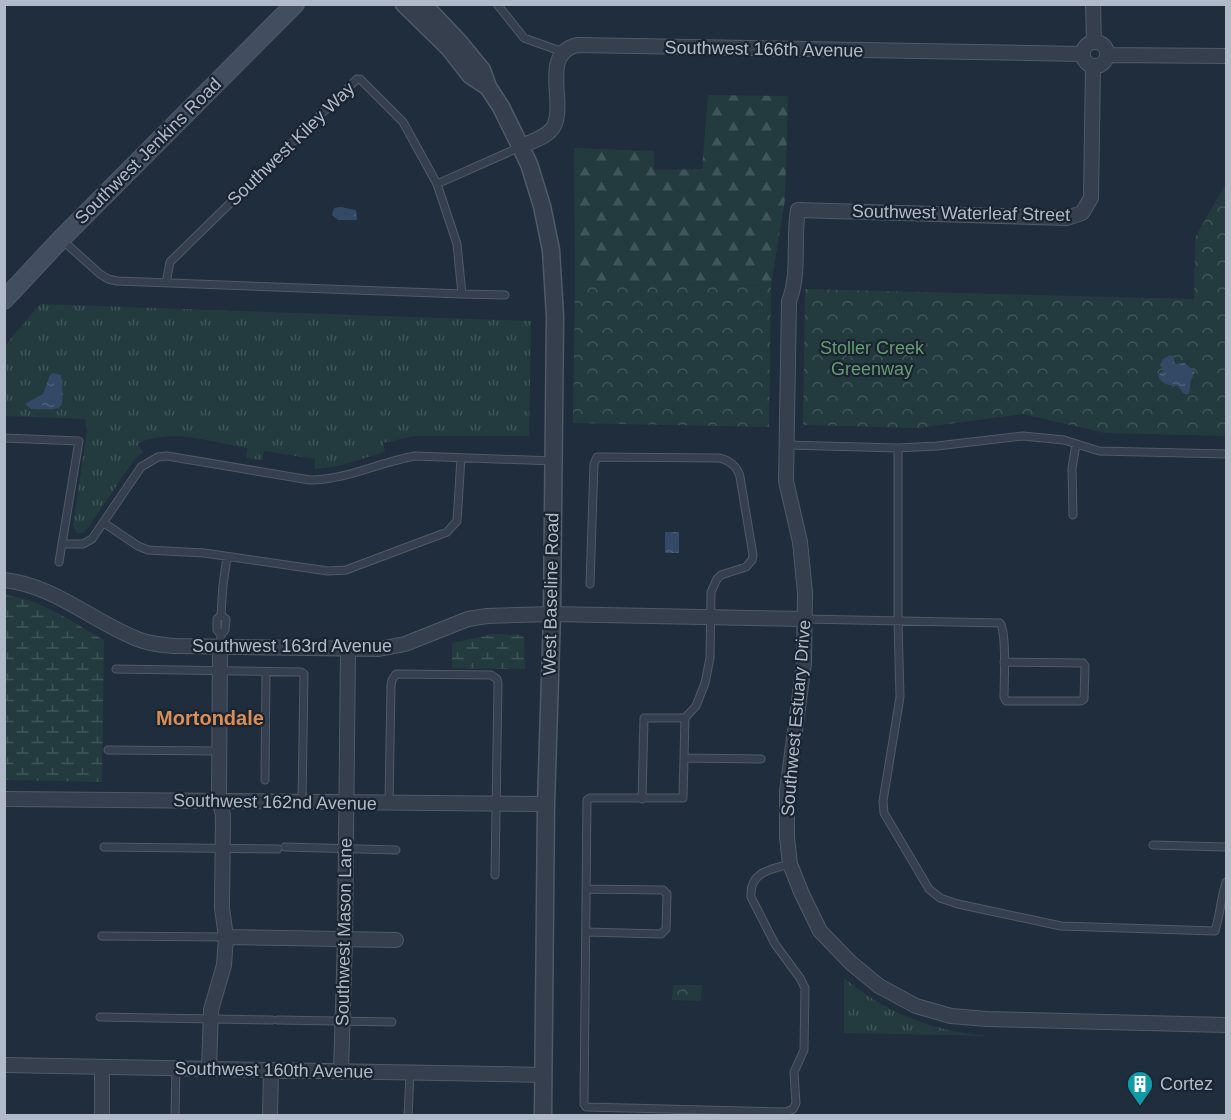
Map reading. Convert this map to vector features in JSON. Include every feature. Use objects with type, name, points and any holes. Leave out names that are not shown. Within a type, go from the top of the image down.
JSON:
[{"type":"main road","name":"Southwest Jenkins Road","points":[[4,300],[61,239],[294,4]]},
{"type":"street","name":"West Baseline Road","points":[[404,4],[449,48],[470,75],[488,87]]},
{"type":"street","name":"West Baseline Road","points":[[423,4],[482,70],[488,87],[522,146],[542,206],[553,272],[555,316],[552,614],[546,804],[543,1116]]},
{"type":"street","points":[[1093,4],[1094,42]]},
{"type":"street","points":[[1094,42],[1086,46],[1083,54],[1085,62],[1093,66],[1102,64],[1107,55]]},
{"type":"street","points":[[1094,42],[1103,46],[1107,55]]},
{"type":"street","name":"Southwest 166th Avenue","points":[[563,52],[570,46],[576,45],[1083,54]]},
{"type":"street","points":[[522,146],[553,128],[557,110],[557,65],[563,52]]},
{"type":"street","points":[[1107,55],[1227,56]]},
{"type":"street","name":"Southwest Waterleaf Street","points":[[798,210],[1066,218],[1082,213],[1091,198],[1093,66]]},
{"type":"street","name":"Southwest Estuary Drive","points":[[798,210],[795,228],[794,290],[789,302],[786,481],[800,542],[804,663],[787,791],[788,837],[790,864],[820,931],[850,963],[879,986],[916,1006],[951,1016],[987,1019],[1227,1025]]},
{"type":"street","name":"Southwest 163rd Avenue","points":[[4,580],[36,587],[135,639],[165,645],[221,641],[379,649],[405,644],[468,619],[487,616],[552,614],[804,619]]},
{"type":"street","points":[[209,1069],[212,1003],[224,965],[226,938],[222,908],[223,815],[219,800],[221,641]]},
{"type":"street","name":"Southwest Mason Lane","points":[[341,1072],[348,649]]},
{"type":"street","name":"Southwest 162nd Avenue","points":[[4,799],[546,804]]},
{"type":"street","points":[[226,938],[396,940]]},
{"type":"street","name":"Southwest 160th Avenue","points":[[4,1065],[544,1075]]},
{"type":"street","points":[[102,1067],[102,1116]]},
{"type":"street","points":[[270,1116],[271,1070]]},
{"type":"lane","points":[[497,4],[524,38],[563,52]]},
{"type":"lane","name":"Southwest Kiley Way","points":[[166,283],[170,262],[354,80],[360,79],[403,122],[437,184],[457,244],[462,294]]},
{"type":"lane","points":[[437,184],[522,146]]},
{"type":"lane","points":[[61,239],[108,279],[505,296]]},
{"type":"lane","points":[[786,445],[898,448],[1023,436],[1064,440],[1099,451],[1227,454]]},
{"type":"lane","points":[[4,438],[79,441],[58,562]]},
{"type":"lane","points":[[1073,515],[1072,468],[1076,444]]},
{"type":"lane","points":[[898,448],[900,697],[883,801],[884,813],[929,889],[940,898],[1061,926],[1215,932],[1220,918],[1222,895],[1227,882]]},
{"type":"lane","points":[[62,544],[76,545],[92,539],[141,467],[158,457],[167,456],[310,480],[323,480],[396,459],[415,456],[553,461]]},
{"type":"lane","points":[[590,584],[594,464],[597,457],[724,459],[739,472],[753,555],[746,567],[725,573],[717,579],[711,592],[710,658],[705,683],[696,706],[685,718],[683,798],[588,798],[584,1104],[586,1107],[786,1112],[793,1109],[796,1103],[794,1072],[804,1050],[805,988],[775,944],[751,897],[750,889],[753,881],[763,872],[790,864]]},
{"type":"lane","points":[[104,523],[138,546],[148,550],[194,552],[337,572],[447,532],[457,521],[461,458]]},
{"type":"lane","points":[[221,641],[217,630],[217,619],[222,615],[227,557]]},
{"type":"lane","points":[[804,619],[1000,624],[1004,628],[1004,662],[1004,697],[1006,701],[1081,701],[1084,699],[1085,666],[1083,663],[1004,662]]},
{"type":"lane","points":[[116,669],[301,672],[305,678],[302,801]]},
{"type":"lane","points":[[264,780],[266,672]]},
{"type":"lane","points":[[389,803],[391,686],[394,676],[396,674],[491,675],[497,679],[495,875]]},
{"type":"lane","points":[[642,799],[644,718],[685,718]]},
{"type":"lane","points":[[108,750],[219,751]]},
{"type":"lane","points":[[684,758],[760,759]]},
{"type":"lane","points":[[1153,845],[1227,847]]},
{"type":"lane","points":[[104,847],[396,850]]},
{"type":"lane","points":[[586,889],[663,890],[667,894],[666,929],[661,934],[586,932]]},
{"type":"lane","points":[[102,936],[226,938]]},
{"type":"lane","points":[[100,1017],[392,1022]]},
{"type":"lane","points":[[175,1116],[176,1068]]},
{"type":"lane","points":[[408,1116],[410,1073]]},
{"type":"green space","points":[[708,95],[788,96],[785,199],[771,286],[575,282],[574,148],[654,151],[654,170],[702,169]]},
{"type":"green space","name":"Stoller Creek Greenway","points":[[1226,183],[1226,436],[1105,433],[1023,414],[918,428],[803,425],[805,289],[1194,299],[1195,238]]},
{"type":"green space","name":"Stoller Creek Greenway","points":[[575,282],[771,286],[769,427],[573,423]]},
{"type":"green space","points":[[40,304],[531,321],[529,436],[414,436],[383,443],[385,452],[338,466],[315,469],[315,459],[264,451],[262,460],[246,458],[247,448],[206,440],[177,436],[150,439],[138,444],[143,452],[134,460],[88,528],[83,533],[77,533],[73,525],[87,431],[85,419],[5,416],[5,346]]},
{"type":"green space","points":[[5,595],[31,601],[69,619],[104,640],[102,782],[5,780]]},
{"type":"green space","points":[[493,634],[524,637],[525,669],[452,668],[452,643]]},
{"type":"green space","points":[[844,978],[877,1002],[912,1019],[950,1030],[990,1036],[844,1033]]},
{"type":"green space","points":[[673,985],[702,985],[701,1001],[672,1000]]},
{"type":"water","points":[[334,208],[356,210],[357,220],[338,220],[332,215]]},
{"type":"water","points":[[1170,355],[1174,357],[1176,364],[1185,363],[1195,372],[1189,394],[1184,394],[1178,386],[1166,384],[1159,378],[1158,375],[1164,370],[1160,365],[1163,359]]},
{"type":"water","points":[[53,373],[61,375],[63,396],[61,406],[51,409],[31,409],[25,404],[43,394],[50,375]]},
{"type":"water","points":[[665,532],[679,532],[679,553],[665,553]]},
{"type":"place","name":"Cortez","points":[[1140,1107]]},
{"type":"district","name":"Mortondale","points":[[210,718]]}]
